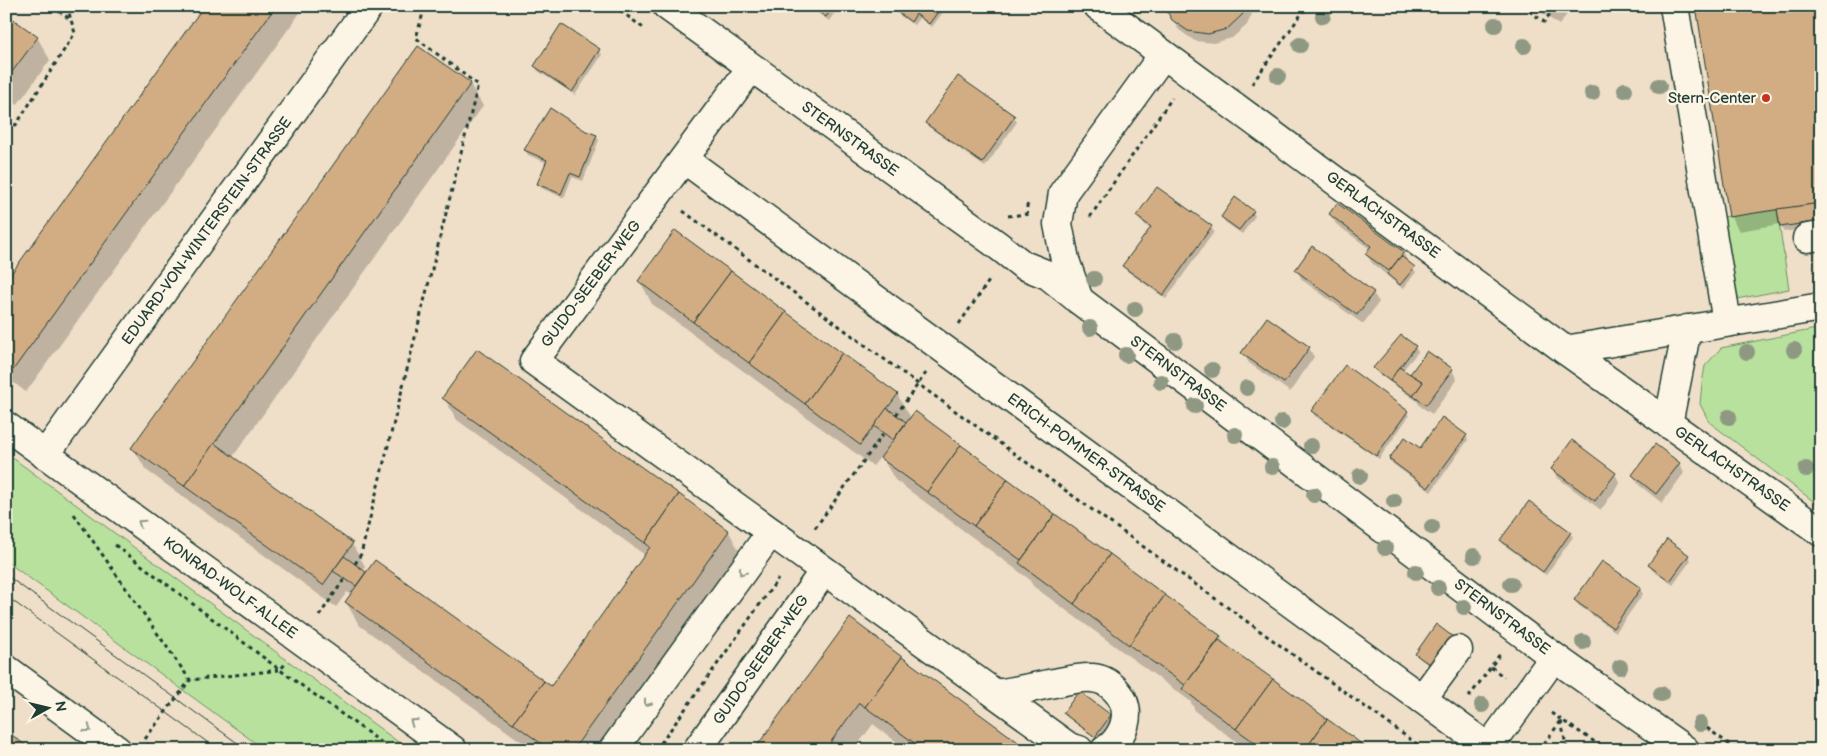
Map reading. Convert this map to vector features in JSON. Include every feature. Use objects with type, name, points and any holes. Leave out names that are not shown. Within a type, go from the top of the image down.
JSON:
[{"type":"street","name":"EDUARD-VON-WINTERSTEIN-STRASSE","points":[[45,455],[369,6]]},
{"type":"street","name":"STERNSTRASSE","points":[[667,6],[1023,265],[1048,275],[1554,657],[1685,750]]},
{"type":"street","name":"GERLACHSTRASSE","points":[[1098,6],[1565,350],[1821,532]]},
{"type":"street","points":[[1674,6],[1727,322]]},
{"type":"street","points":[[1079,300],[1065,260],[1058,224],[1063,193],[1163,55]]},
{"type":"street","name":"GUIDO-SEEBER-WEG","points":[[751,68],[534,361],[1069,747],[1078,750]]},
{"type":"street","name":"ERICH-POMMER-STRASSE","points":[[684,158],[1488,749]]},
{"type":"street","points":[[1565,350],[1821,307]]},
{"type":"street","name":"GERLACHSTRASSE","points":[[1668,424],[1687,330]]},
{"type":"street","name":"KONRAD-WOLF-ALLEE","points":[[6,426],[453,750]]},
{"type":"street","points":[[613,750],[771,532]]},
{"type":"street","name":"GUIDO-SEEBER-WEG","points":[[697,750],[824,571]]},
{"type":"street","points":[[1422,699],[1458,650]]},
{"type":"street","points":[[1488,749],[1554,657]]},
{"type":"street","points":[[6,670],[117,750]]},
{"type":"street","points":[[997,694],[1080,678],[1094,678],[1107,683],[1117,691],[1125,703],[1126,715],[1124,727],[1118,738],[1105,750]]},
{"type":"path","points":[[52,6],[71,20]]},
{"type":"path","points":[[6,124],[16,125],[75,33],[67,6]]},
{"type":"path","points":[[354,564],[361,554],[478,84],[416,38],[425,6]]},
{"type":"path","points":[[1237,108],[1249,87],[1307,6]]},
{"type":"path","points":[[1523,6],[1544,22],[1556,6]]},
{"type":"path","points":[[1090,217],[1190,73]]},
{"type":"path","points":[[658,193],[918,384],[1425,750]]},
{"type":"path","points":[[896,415],[1008,254]]},
{"type":"path","points":[[656,750],[884,433]]},
{"type":"path","points":[[89,525],[73,513],[190,680]]},
{"type":"path","points":[[113,544],[280,670],[392,750]]},
{"type":"path","points":[[1452,721],[1518,629]]},
{"type":"path","points":[[143,741],[190,680],[280,670],[287,661]]},
{"type":"path","points":[[1539,750],[1561,721],[1567,750]]},
{"type":"green space","points":[[1777,209],[1789,289],[1737,299],[1723,217]]},
{"type":"green space","points":[[1821,328],[1821,507],[1709,422],[1700,404],[1705,366],[1721,348]]},
{"type":"green space","points":[[6,453],[409,750],[265,750],[6,561]]},
{"type":"building","points":[[204,6],[276,6],[13,370],[6,365],[6,281]]},
{"type":"building","points":[[810,6],[833,6],[826,17]]},
{"type":"building","points":[[897,6],[942,6],[929,24],[916,14],[911,22],[895,10]]},
{"type":"building","points":[[1164,6],[1246,6],[1242,15],[1227,29],[1208,34],[1188,31],[1172,20]]},
{"type":"building","name":"Stern-Center","points":[[1696,6],[1821,6],[1821,203],[1729,217]]},
{"type":"building","points":[[6,14],[38,37],[6,80]]},
{"type":"building","points":[[561,24],[600,49],[572,92],[534,66]]},
{"type":"building","points":[[418,46],[471,83],[184,486],[131,448]]},
{"type":"building","points":[[958,76],[1015,116],[982,163],[925,123]]},
{"type":"building","points":[[550,108],[586,131],[597,135],[580,177],[570,173],[561,194],[537,184],[547,160],[524,150]]},
{"type":"building","points":[[1157,187],[1212,226],[1163,295],[1122,266],[1151,227],[1136,216]]},
{"type":"building","points":[[1235,197],[1254,211],[1239,230],[1221,217]]},
{"type":"building","points":[[1337,203],[1404,252],[1389,271],[1365,254],[1371,246],[1329,214]]},
{"type":"building","points":[[1821,203],[1821,221],[1780,227],[1777,209]]},
{"type":"building","points":[[675,230],[731,271],[693,322],[638,281]]},
{"type":"building","points":[[1312,246],[1374,292],[1357,315],[1295,270]]},
{"type":"building","points":[[1401,256],[1415,267],[1400,285],[1387,274]]},
{"type":"building","points":[[731,271],[786,312],[749,363],[693,322]]},
{"type":"building","points":[[786,312],[842,353],[805,404],[749,363]]},
{"type":"building","points":[[1267,317],[1310,347],[1284,383],[1241,353]]},
{"type":"building","points":[[1401,335],[1416,346],[1390,381],[1373,368]]},
{"type":"building","points":[[477,349],[679,494],[645,543],[442,398]]},
{"type":"building","points":[[1427,351],[1453,369],[1426,405],[1413,396],[1423,382],[1410,374]]},
{"type":"building","points":[[842,353],[898,394],[860,445],[805,404]]},
{"type":"building","points":[[1345,365],[1408,411],[1376,456],[1311,411]]},
{"type":"building","points":[[1399,367],[1423,382],[1413,396],[1390,381]]},
{"type":"building","points":[[887,408],[906,422],[893,440],[874,426]]},
{"type":"building","points":[[915,411],[961,445],[927,492],[880,458]]},
{"type":"building","points":[[1442,417],[1467,435],[1428,488],[1389,459],[1405,437],[1420,448]]},
{"type":"building","points":[[1572,440],[1616,473],[1595,501],[1551,469]]},
{"type":"building","points":[[214,443],[353,543],[323,585],[184,486]]},
{"type":"building","points":[[1655,444],[1680,463],[1656,494],[1632,475]]},
{"type":"building","points":[[961,445],[1008,479],[974,526],[927,492]]},
{"type":"building","points":[[1008,479],[1055,514],[1021,560],[974,526]]},
{"type":"building","points":[[679,494],[729,531],[573,750],[550,750],[513,723],[544,681],[551,686],[650,547],[645,543]]},
{"type":"building","points":[[1529,501],[1571,532],[1543,572],[1500,540]]},
{"type":"building","points":[[1055,514],[1110,554],[1074,604],[1019,563]]},
{"type":"building","points":[[1667,539],[1689,555],[1670,581],[1648,565]]},
{"type":"building","points":[[1110,554],[1165,595],[1129,645],[1074,604]]},
{"type":"building","points":[[344,556],[366,572],[356,586],[333,571]]},
{"type":"building","points":[[375,560],[544,681],[513,723],[345,602]]},
{"type":"building","points":[[1602,561],[1641,588],[1613,628],[1574,600]]},
{"type":"building","points":[[1165,595],[1221,636],[1185,685],[1129,645]]},
{"type":"building","points":[[850,618],[902,657],[865,707],[859,703],[825,750],[754,750]]},
{"type":"building","points":[[1436,624],[1457,640],[1436,669],[1415,654]]},
{"type":"building","points":[[1219,640],[1273,679],[1236,729],[1182,689]]},
{"type":"building","points":[[902,657],[1029,750],[924,750],[865,707]]},
{"type":"building","points":[[1273,679],[1327,719],[1305,750],[1265,750],[1236,729]]},
{"type":"building","points":[[1079,691],[1111,715],[1095,737],[1063,713]]},
{"type":"building","points":[[1327,719],[1355,739],[1369,750],[1305,750]]},
{"type":"building","points":[[6,731],[16,738],[31,750],[6,750]]},
{"type":"tram line","points":[[6,575],[247,750]]},
{"type":"tram line","points":[[6,596],[218,750]]},
{"type":"place","name":"Stern-Center","points":[[1766,98]]}]
